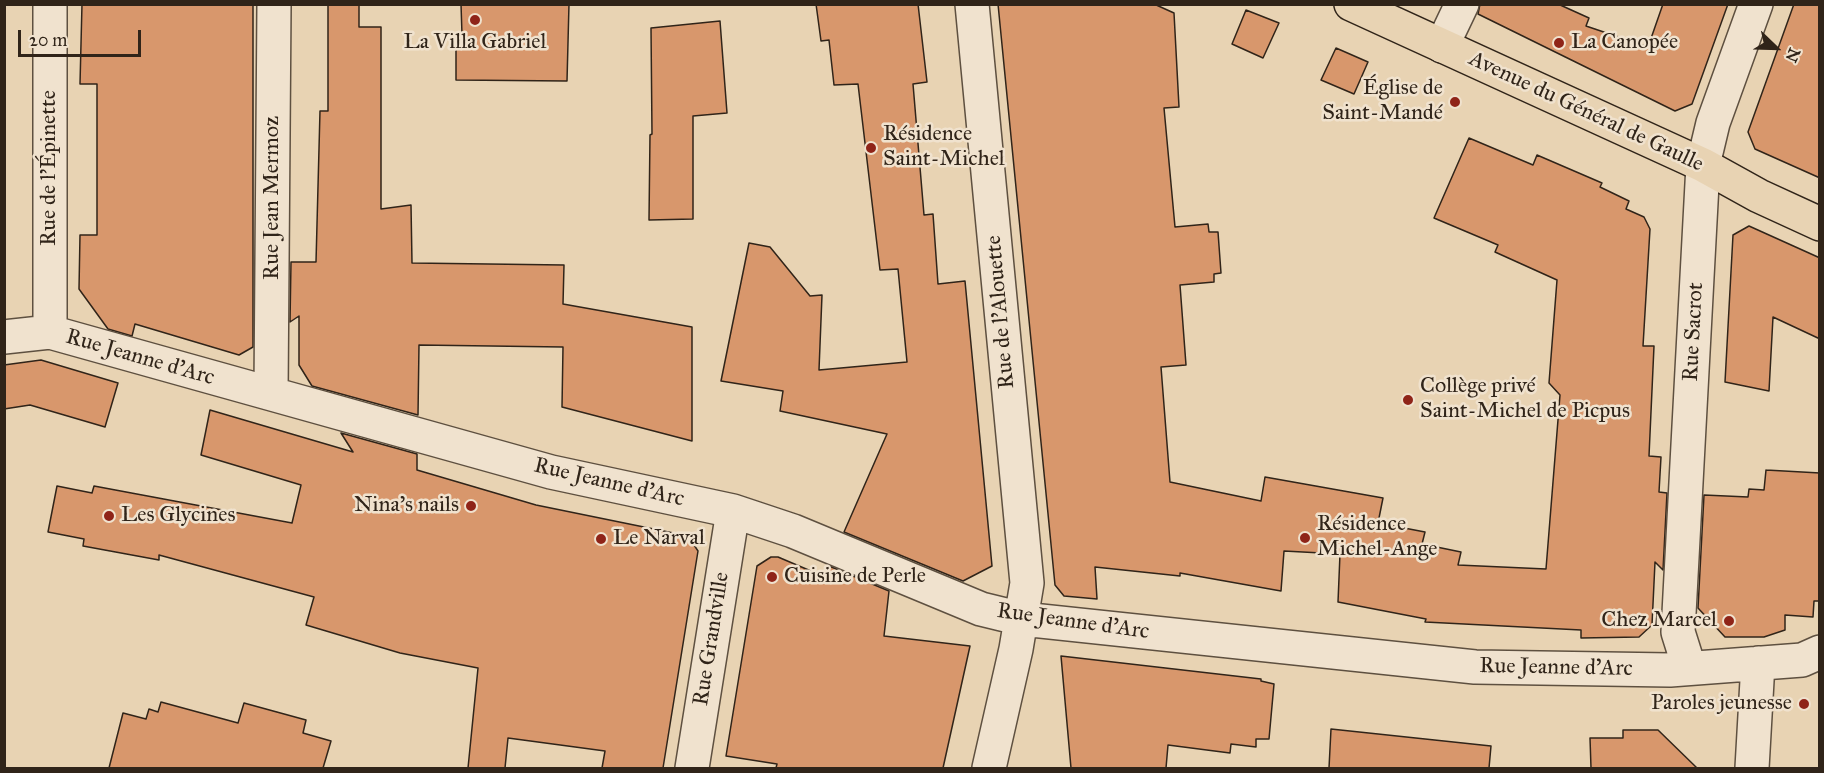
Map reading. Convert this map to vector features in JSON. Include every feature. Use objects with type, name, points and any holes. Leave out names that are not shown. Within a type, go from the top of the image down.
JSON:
[{"type":"main road","name":"Avenue du Général de Gaulle","points":[[1351,4],[1703,165],[1759,196],[1820,224]]},
{"type":"street","name":"Rue de l'Épinette","points":[[50,4],[50,332]]},
{"type":"street","name":"Rue Jean Mermoz","points":[[271,392],[274,4]]},
{"type":"street","name":"Rue de l'Alouette","points":[[972,4],[1027,583],[1022,619],[989,768]]},
{"type":"street","points":[[1442,46],[1462,4]]},
{"type":"street","name":"Rue Sacrot","points":[[1689,667],[1678,632],[1703,165],[1713,123],[1756,4]]},
{"type":"street","name":"Rue Jeanne d'Arc","points":[[4,337],[50,332],[551,472],[733,511],[793,531],[981,609],[1022,619],[1475,667],[1670,670],[1802,660],[1820,652]]},
{"type":"street","name":"Rue Grandville","points":[[692,768],[733,511]]},
{"type":"street","points":[[1752,768],[1758,663]]},
{"type":"building","points":[[82,4],[253,4],[253,347],[239,355],[135,324],[132,336],[108,329],[79,289],[80,235],[97,235],[97,84],[80,84]]},
{"type":"building","points":[[328,4],[359,4],[359,27],[381,27],[381,209],[411,205],[412,263],[564,265],[563,304],[692,327],[692,441],[562,407],[563,347],[419,345],[418,415],[312,386],[299,365],[299,316],[290,322],[291,262],[316,262],[320,111],[328,111]]},
{"type":"building","points":[[461,4],[569,4],[567,81],[456,80],[456,34],[462,35]]},
{"type":"building","points":[[816,4],[918,4],[927,82],[913,84],[924,215],[933,214],[938,284],[965,281],[992,566],[963,581],[844,532],[887,434],[780,411],[783,391],[721,381],[749,243],[770,247],[810,296],[822,295],[819,370],[907,362],[898,269],[880,270],[858,84],[834,85],[829,40],[821,41]]},
{"type":"building","points":[[998,4],[1154,4],[1174,13],[1179,107],[1164,108],[1175,227],[1208,224],[1209,232],[1218,232],[1221,273],[1214,274],[1214,282],[1180,285],[1186,365],[1161,367],[1170,482],[1261,501],[1265,477],[1383,498],[1378,523],[1425,532],[1422,544],[1461,552],[1458,565],[1546,569],[1560,395],[1549,383],[1557,280],[1495,252],[1498,245],[1434,218],[1469,138],[1533,165],[1537,155],[1602,183],[1600,187],[1629,201],[1626,209],[1644,217],[1650,229],[1643,346],[1654,346],[1649,456],[1661,457],[1659,492],[1667,493],[1663,570],[1655,562],[1652,625],[1639,637],[1581,638],[1581,630],[1425,622],[1426,619],[1338,602],[1340,554],[1284,551],[1281,591],[1180,573],[1180,576],[1095,567],[1097,599],[1064,596],[1055,585]]},
{"type":"building","points":[[1480,4],[1558,4],[1589,18],[1586,26],[1648,47],[1663,4],[1728,4],[1692,104],[1675,111],[1478,14]]},
{"type":"building","points":[[1794,4],[1820,4],[1820,178],[1755,149],[1748,132]]},
{"type":"building","points":[[1246,10],[1279,23],[1263,58],[1232,44]]},
{"type":"building","points":[[720,21],[727,113],[693,116],[693,219],[649,220],[650,135],[652,134],[651,28]]},
{"type":"building","points":[[1336,48],[1368,62],[1354,94],[1321,80]]},
{"type":"building","points":[[1749,226],[1820,258],[1820,339],[1773,317],[1769,391],[1725,382],[1733,235]]},
{"type":"building","points":[[41,360],[118,383],[105,427],[30,405],[4,409],[4,365]]},
{"type":"building","points":[[210,410],[353,452],[341,433],[417,454],[417,470],[536,505],[688,536],[698,551],[663,768],[602,768],[605,751],[508,738],[505,768],[468,768],[478,668],[400,653],[306,625],[314,597],[159,555],[159,560],[83,546],[84,539],[48,532],[57,486],[92,493],[94,486],[292,523],[301,485],[201,455]]},
{"type":"building","points":[[1766,470],[1820,473],[1820,601],[1814,601],[1813,617],[1785,615],[1785,630],[1764,637],[1725,637],[1698,608],[1704,495],[1748,497],[1749,489],[1764,490]]},
{"type":"building","points":[[771,557],[778,557],[825,577],[829,566],[889,591],[884,636],[970,646],[943,768],[776,768],[777,764],[726,756],[757,566]]},
{"type":"building","points":[[1061,656],[1261,679],[1261,681],[1274,684],[1269,739],[1256,739],[1256,747],[1231,744],[1230,753],[1168,745],[1166,768],[1071,768]]},
{"type":"building","points":[[161,702],[238,723],[244,703],[306,720],[303,733],[331,741],[323,768],[109,768],[123,713],[146,719],[149,709],[158,712]]},
{"type":"building","points":[[1331,729],[1491,746],[1489,768],[1329,768]]},
{"type":"building","points":[[1623,730],[1658,730],[1697,768],[1591,768],[1590,738],[1623,738]]},
{"type":"place","name":"La Villa Gabriel","points":[[475,20]]},
{"type":"place","name":"La Canopée","points":[[1559,43]]},
{"type":"place","name":"Église de Saint-Mandé","points":[[1455,102]]},
{"type":"place","name":"Résidence Saint-Michel","points":[[871,148]]},
{"type":"place","name":"Collège privé Saint-Michel de Picpus","points":[[1408,400]]},
{"type":"place","name":"Nina's nails","points":[[471,506]]},
{"type":"place","name":"Les Glycines","points":[[109,516]]},
{"type":"place","name":"Résidence Michel-Ange","points":[[1305,538]]},
{"type":"place","name":"Le Narval","points":[[601,539]]},
{"type":"place","name":"Cuisine de Perle","points":[[772,577]]},
{"type":"place","name":"Chez Marcel","points":[[1729,621]]},
{"type":"place","name":"Paroles jeunesse","points":[[1804,704]]}]
